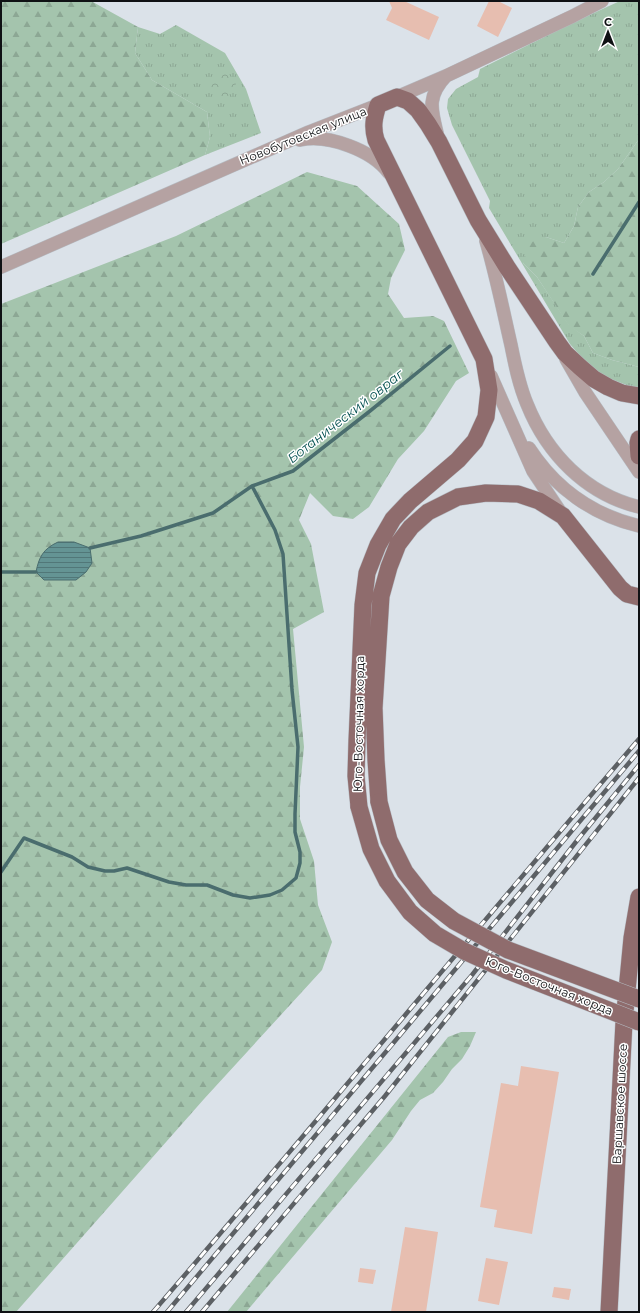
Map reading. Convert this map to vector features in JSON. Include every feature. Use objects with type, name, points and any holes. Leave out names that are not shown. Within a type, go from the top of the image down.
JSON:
[{"type":"main road","name":"Новобутовская улица","points":[[378,105],[397,97]]},
{"type":"main road","points":[[397,97],[408,101],[418,110],[439,142],[478,220],[556,342],[594,379],[608,387],[639,396]]},
{"type":"main road","name":"Юго-Восточная хорда","points":[[378,105],[374,116],[374,132],[376,140],[484,359],[489,390],[486,417],[475,441],[458,460],[410,501],[393,519],[378,545],[367,573],[363,605],[357,741],[356,776],[359,807],[371,849],[387,881],[410,912],[435,934],[464,951],[506,970],[639,1022]]},
{"type":"main road","points":[[639,439],[639,456]]},
{"type":"main road","name":"Юго-Восточная хорда","points":[[639,597],[634,597],[627,594],[620,588],[563,516],[539,501],[518,494],[486,492],[458,497],[428,512],[411,526],[398,544],[381,596],[374,708],[379,802],[389,840],[406,872],[427,900],[454,921],[508,950],[639,999]]},
{"type":"main road","name":"Варшавское шоссе","points":[[609,1312],[624,1022],[632,938],[639,897]]},
{"type":"street","name":"Новобутовская улица","points":[[397,97],[446,76],[602,1]]},
{"type":"street","points":[[439,142],[431,105],[433,94],[439,83],[446,76]]},
{"type":"street","name":"Новобутовская улица","points":[[1,267],[279,145],[378,105]]},
{"type":"street","points":[[279,145],[306,139],[327,140],[348,146],[376,160],[385,168],[400,190]]},
{"type":"street","points":[[478,220],[492,261],[526,403],[546,441],[552,450],[573,472],[600,492],[639,507]]},
{"type":"street","points":[[556,342],[585,392],[639,472]]},
{"type":"street","points":[[484,359],[533,471],[563,516]]},
{"type":"street","points":[[510,419],[531,452],[559,484],[573,496],[590,507],[609,516],[639,526]]},
{"type":"green space","points":[[1,1],[91,1],[138,27],[135,53],[152,80],[207,112],[210,137],[205,155],[1,244]]},
{"type":"green space","points":[[620,1],[639,1],[639,139],[618,169],[604,182],[589,192],[578,207],[574,226],[564,243],[546,237],[523,263],[537,277],[569,325],[584,336],[593,353],[639,367],[639,388],[629,386],[600,375],[588,365],[570,344],[489,208],[490,201],[452,125],[447,108],[448,99],[456,89],[478,77],[480,69],[574,22]]},
{"type":"green space","points":[[176,25],[225,53],[246,89],[261,133],[205,155],[210,137],[207,112],[152,80],[135,53],[138,27],[160,34]]},
{"type":"green space","points":[[217,69],[238,81],[225,101],[205,89]]},
{"type":"green space","points":[[639,139],[639,367],[593,353],[584,336],[569,326],[537,277],[523,263],[528,243],[546,237],[564,243],[574,226],[578,207],[589,192],[604,182],[618,169]]},
{"type":"green space","points":[[307,172],[357,186],[399,224],[405,250],[391,278],[388,294],[404,318],[433,316],[444,321],[469,373],[456,381],[424,431],[398,459],[369,507],[353,519],[333,516],[310,493],[299,520],[311,544],[324,612],[293,629],[304,747],[300,787],[300,819],[314,861],[318,905],[332,942],[322,970],[204,1099],[16,1312],[1,1312],[1,304],[176,236]]},
{"type":"green space","points":[[461,1032],[476,1032],[462,1059],[452,1069],[443,1082],[433,1093],[420,1100],[392,1140],[246,1312],[227,1312],[448,1037]]},
{"type":"shaded area","points":[[58,542],[74,542],[90,548],[92,563],[86,572],[76,580],[44,580],[36,572],[42,554]]},
{"type":"building","points":[[389,1],[404,1],[439,17],[429,40],[386,20],[392,8]]},
{"type":"building","points":[[489,1],[498,1],[512,8],[498,37],[477,26]]},
{"type":"building","points":[[521,1066],[559,1072],[532,1234],[494,1227],[497,1210],[480,1207],[501,1083],[518,1086]]},
{"type":"building","points":[[405,1227],[438,1232],[426,1312],[391,1312]]},
{"type":"building","points":[[486,1258],[508,1262],[499,1305],[478,1301]]},
{"type":"building","points":[[360,1268],[376,1270],[373,1284],[358,1282]]},
{"type":"building","points":[[554,1287],[571,1289],[569,1300],[552,1297]]},
{"type":"waterway","name":"Ботанический овраг","points":[[593,274],[639,202]]},
{"type":"waterway","name":"Ботанический овраг","points":[[90,548],[141,536],[213,513],[252,486],[293,471],[450,346]]},
{"type":"waterway","points":[[1,872],[24,838],[72,857],[88,867],[105,871],[114,871],[127,868],[169,882],[186,885],[207,885],[233,895],[250,898],[270,895],[282,890],[296,878],[300,863],[300,852],[295,832],[298,747],[292,690],[283,554],[275,530],[252,486]]},
{"type":"waterway","points":[[1,572],[36,572]]},
{"type":"railway","points":[[153,1312],[639,739]]},
{"type":"railway","points":[[167,1312],[639,751]]},
{"type":"railway","points":[[186,1312],[472,975],[579,838],[639,765]]},
{"type":"railway","points":[[202,1312],[385,1096],[639,778]]}]
